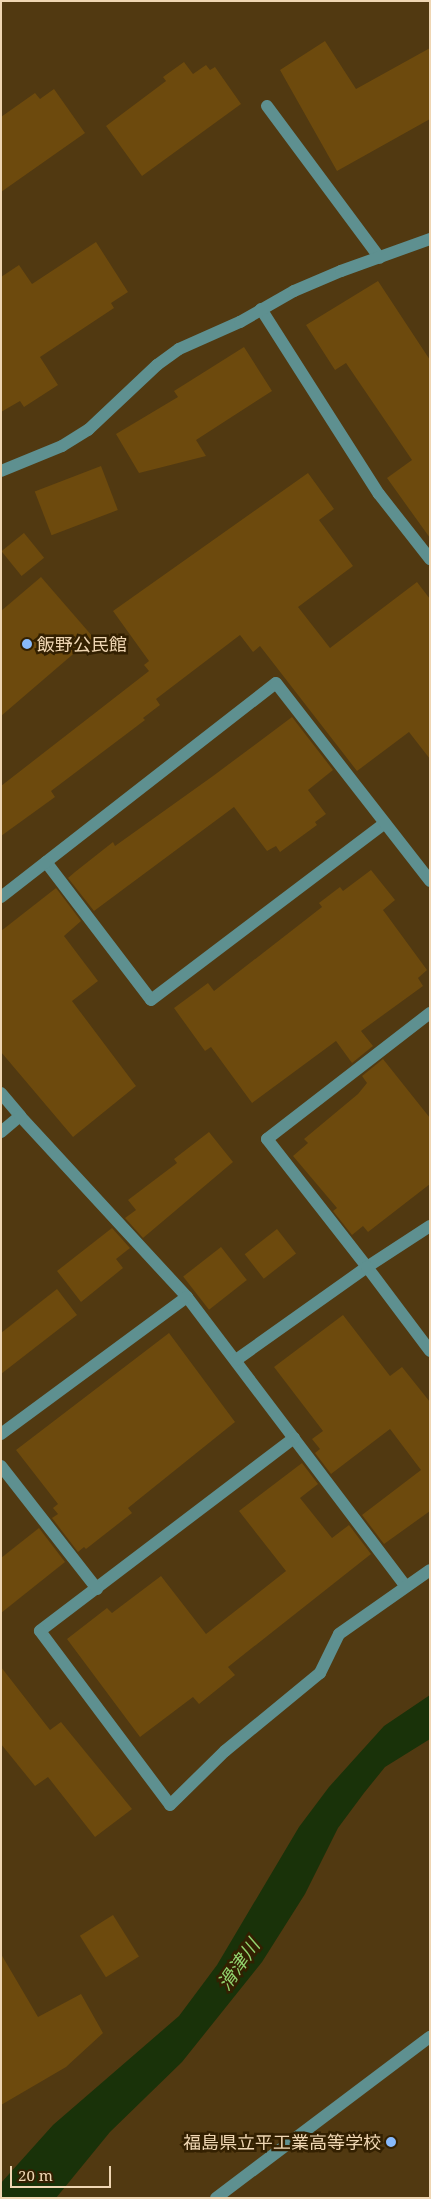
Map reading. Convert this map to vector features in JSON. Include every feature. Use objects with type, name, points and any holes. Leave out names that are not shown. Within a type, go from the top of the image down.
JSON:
[{"type":"street","points":[[267,106],[380,258]]},
{"type":"street","points":[[1,471],[62,446],[88,430],[157,365],[179,349],[240,322],[333,274],[430,239]]},
{"type":"street","points":[[261,310],[379,494],[430,559]]},
{"type":"street","points":[[1,897],[276,683],[430,881]]},
{"type":"street","points":[[46,862],[151,1000],[385,823]]},
{"type":"street","points":[[430,1013],[267,1140],[430,1351]]},
{"type":"street","points":[[1,1093],[187,1297],[406,1587]]},
{"type":"street","points":[[1,1132],[20,1116]]},
{"type":"street","points":[[236,1360],[367,1267],[430,1226]]},
{"type":"street","points":[[1,1434],[187,1297]]},
{"type":"street","points":[[294,1438],[40,1631],[170,1805],[226,1751],[320,1673],[339,1634],[430,1570]]},
{"type":"street","points":[[1,1466],[97,1588]]},
{"type":"street","points":[[216,2198],[430,2037]]},
{"type":"water","name":"滑津川","points":[[430,1695],[430,1739],[385,1767],[364,1793],[338,1828],[305,1894],[262,1962],[182,2062],[110,2132],[56,2198],[1,2198],[1,2183],[53,2125],[179,2016],[217,1965],[299,1827],[329,1787],[384,1726]]},
{"type":"building","points":[[325,41],[356,89],[430,48],[430,119],[337,171],[280,70]]},
{"type":"building","points":[[184,62],[193,74],[206,65],[210,70],[215,67],[241,104],[142,176],[106,126],[166,81],[163,77]]},
{"type":"building","points":[[54,89],[85,133],[1,192],[1,117],[35,93],[40,99]]},
{"type":"building","points":[[96,242],[128,292],[111,303],[114,308],[40,357],[58,385],[24,407],[20,401],[1,412],[1,277],[19,265],[32,284]]},
{"type":"building","points":[[378,281],[430,360],[430,538],[387,478],[412,460],[346,363],[335,370],[306,325]]},
{"type":"building","points":[[244,347],[272,391],[196,440],[206,456],[139,473],[116,434],[178,397],[174,391]]},
{"type":"building","points":[[101,466],[118,510],[52,535],[35,491]]},
{"type":"building","points":[[308,473],[334,509],[319,520],[353,566],[298,607],[330,648],[417,582],[430,599],[430,759],[409,732],[357,771],[260,646],[253,652],[240,635],[156,699],[160,705],[143,718],[145,720],[51,791],[55,797],[1,836],[1,786],[149,671],[144,665],[149,661],[113,611]]},
{"type":"building","points":[[24,533],[44,558],[22,576],[1,551]]},
{"type":"building","points":[[41,577],[93,637],[1,716],[1,611]]},
{"type":"building","points":[[292,717],[333,770],[308,790],[326,814],[315,822],[317,825],[280,852],[276,846],[267,851],[234,807],[94,911],[68,878],[113,842],[115,846]]},
{"type":"building","points":[[371,870],[395,900],[383,910],[427,970],[418,978],[423,986],[361,1031],[373,1046],[352,1063],[336,1041],[252,1103],[211,1047],[205,1051],[174,1008],[208,983],[214,991],[322,907],[319,903],[340,887],[343,891]]},
{"type":"building","points":[[56,888],[81,921],[64,936],[98,981],[72,1001],[136,1086],[73,1137],[1,1052],[1,931]]},
{"type":"building","points":[[383,1059],[430,1118],[430,1184],[368,1232],[363,1226],[352,1235],[333,1211],[337,1208],[293,1156],[308,1143],[304,1139],[358,1094],[367,1083],[362,1076]]},
{"type":"building","points":[[209,1132],[233,1162],[143,1238],[125,1218],[136,1210],[128,1200],[177,1163],[174,1159]]},
{"type":"building","points":[[112,1228],[130,1248],[116,1259],[123,1268],[81,1302],[57,1271]]},
{"type":"building","points":[[277,1229],[296,1253],[264,1279],[245,1254]]},
{"type":"building","points":[[221,1247],[247,1280],[209,1310],[183,1277]]},
{"type":"building","points":[[57,1289],[77,1315],[1,1374],[1,1333]]},
{"type":"building","points":[[343,1315],[390,1376],[402,1367],[430,1402],[430,1511],[384,1544],[362,1515],[421,1470],[390,1429],[331,1474],[315,1453],[320,1449],[312,1439],[323,1431],[274,1367]]},
{"type":"building","points":[[169,1333],[235,1422],[128,1508],[132,1513],[86,1549],[84,1547],[78,1552],[52,1518],[58,1514],[53,1508],[58,1504],[16,1450]]},
{"type":"building","points":[[302,1463],[318,1484],[300,1498],[332,1538],[349,1525],[371,1554],[228,1667],[235,1675],[199,1704],[193,1697],[140,1737],[67,1639],[107,1608],[112,1613],[161,1576],[206,1634],[286,1571],[239,1511]]},
{"type":"building","points":[[39,1528],[65,1562],[1,1613],[1,1558]]},
{"type":"building","points":[[1,1667],[50,1730],[61,1722],[132,1809],[95,1837],[48,1777],[35,1786],[1,1744]]},
{"type":"building","points":[[113,1915],[139,1957],[106,1977],[80,1936]]},
{"type":"building","points":[[1,1954],[38,2017],[81,1994],[103,2033],[66,2067],[1,2105]]},
{"type":"place","name":"飯野公民館","points":[[27,644]]},
{"type":"place","name":"福島県立平工業高等学校","points":[[391,2142]]}]
